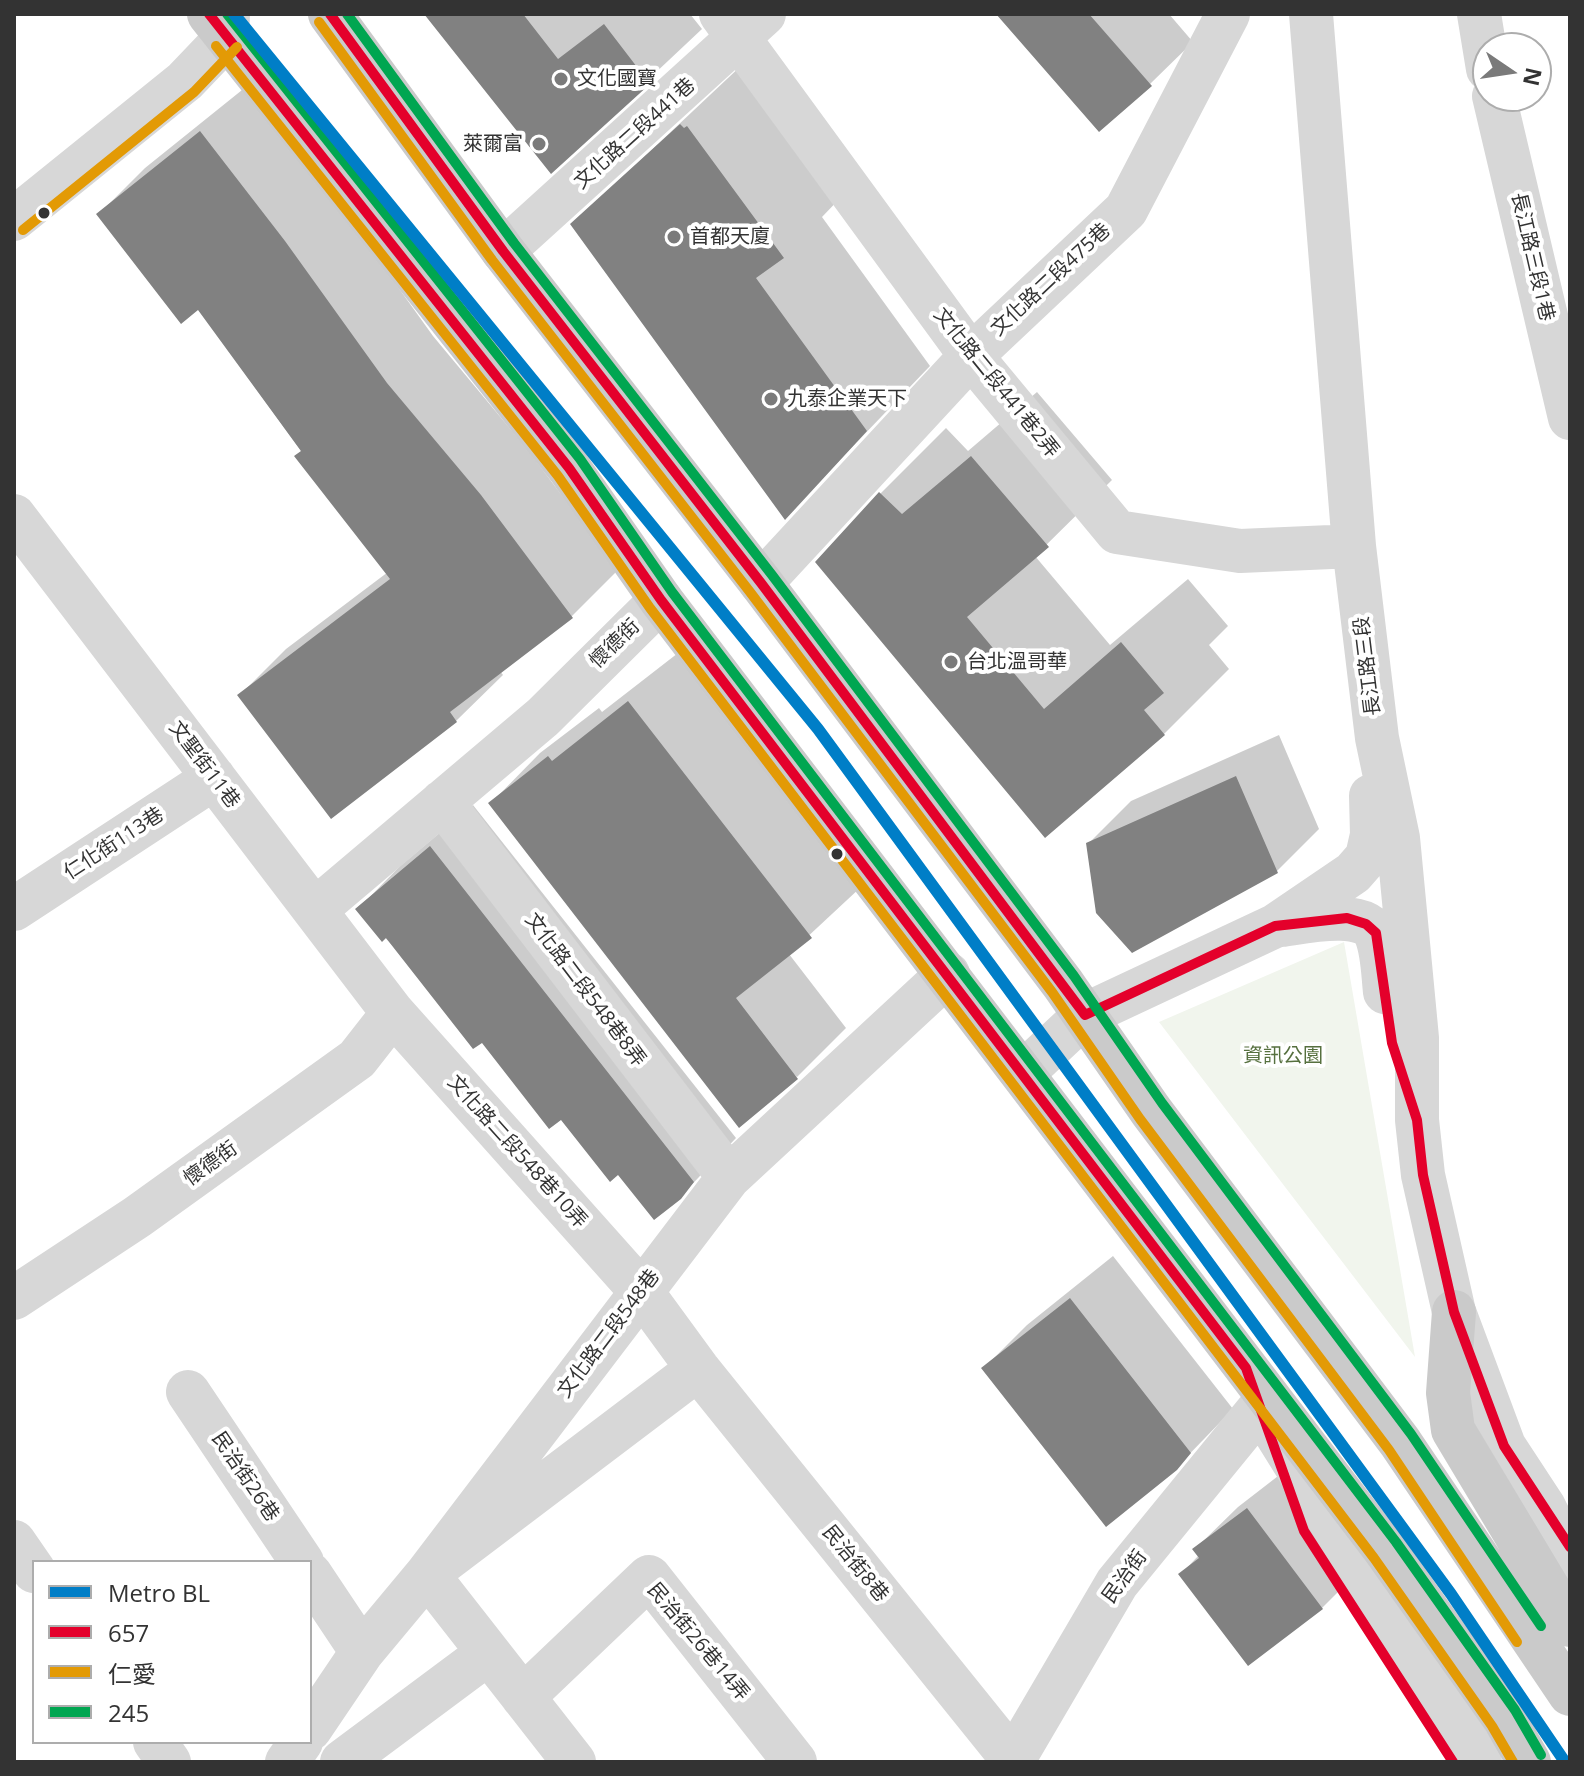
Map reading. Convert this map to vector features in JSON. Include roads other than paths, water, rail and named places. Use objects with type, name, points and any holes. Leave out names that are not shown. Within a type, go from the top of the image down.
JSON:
[{"type":"main road","points":[[330,14],[503,251],[761,583],[1085,1015],[1151,1111],[1400,1442],[1570,1694]]},
{"type":"main road","points":[[221,22],[569,468],[661,600],[1024,1072],[1253,1388],[1385,1550],[1504,1718],[1529,1762]]},
{"type":"main road","points":[[1454,1312],[1448,1393],[1453,1430],[1570,1625]]},
{"type":"street","name":"文化路二段475巷","points":[[761,583],[971,356],[1126,210],[1228,14]]},
{"type":"street","name":"長江路三段","points":[[1311,14],[1354,546],[1377,738],[1398,838],[1417,1038],[1417,1120],[1423,1175],[1454,1312],[1504,1446],[1544,1507]]},
{"type":"street","points":[[14,219],[185,81],[221,22]]},
{"type":"street","name":"文化路二段441巷","points":[[503,251],[742,22]]},
{"type":"street","name":"文化路二段441巷2弄","points":[[742,22],[971,356],[1117,532],[1240,551],[1354,546]]},
{"type":"street","name":"長江路三段1巷","points":[[1498,112],[1570,418]]},
{"type":"street","name":"文聖街11巷","points":[[14,516],[393,1013]]},
{"type":"street","name":"懷德街","points":[[316,909],[543,717],[661,600]]},
{"type":"street","points":[[1024,1072],[1085,1015],[1275,926],[1353,873],[1367,857],[1372,835],[1371,777],[1377,738]]},
{"type":"street","name":"仁化街113巷","points":[[14,909],[214,778]]},
{"type":"street","name":"文化路二段548巷8弄","points":[[442,802],[729,1177]]},
{"type":"street","points":[[1275,926],[1347,918],[1366,924],[1376,933],[1392,1043],[1417,1120]]},
{"type":"street","name":"文化路二段548巷","points":[[312,1726],[362,1652],[427,1574],[729,1177],[948,974]]},
{"type":"street","name":"懷德街","points":[[14,1298],[137,1217],[357,1059],[393,1013]]},
{"type":"street","name":"文化路二段548巷10弄","points":[[393,1013],[641,1291],[698,1369]]},
{"type":"street","points":[[574,1762],[427,1574],[698,1369]]},
{"type":"street","name":"民治街8巷","points":[[698,1369],[1012,1761]]},
{"type":"street","points":[[1253,1388],[1304,1531],[1453,1762]]},
{"type":"street","points":[[1253,1388],[1480,1762]]},
{"type":"street","name":"民治街","points":[[1012,1761],[1117,1583],[1253,1388]]},
{"type":"street","name":"民治街26巷","points":[[188,1392],[301,1560]]},
{"type":"street","points":[[1544,1507],[1570,1547]]},
{"type":"street","points":[[1544,1507],[1570,1559]]},
{"type":"street","points":[[14,1542],[32,1568]]},
{"type":"street","points":[[312,1577],[362,1652]]},
{"type":"street","name":"民治街26巷14弄","points":[[523,1697],[649,1577],[795,1762]]},
{"type":"street","points":[[342,1762],[487,1654]]},
{"type":"street","points":[[156,1744],[169,1762]]},
{"type":"street","points":[[287,1762],[300,1744]]},
{"type":"metro line","name":"BL","points":[[234,14],[818,729],[1451,1594],[1565,1762]]},
{"type":"place","name":"文化國寶","points":[[561,79]]},
{"type":"place","name":"萊爾富","points":[[539,144]]},
{"type":"place","name":"首都天廈","points":[[674,237]]},
{"type":"place","name":"九泰企業天下","points":[[771,399]]},
{"type":"place","name":"台北溫哥華","points":[[951,662]]},
{"type":"park label","name":"資訊公園","points":[[1283,1056]]}]
